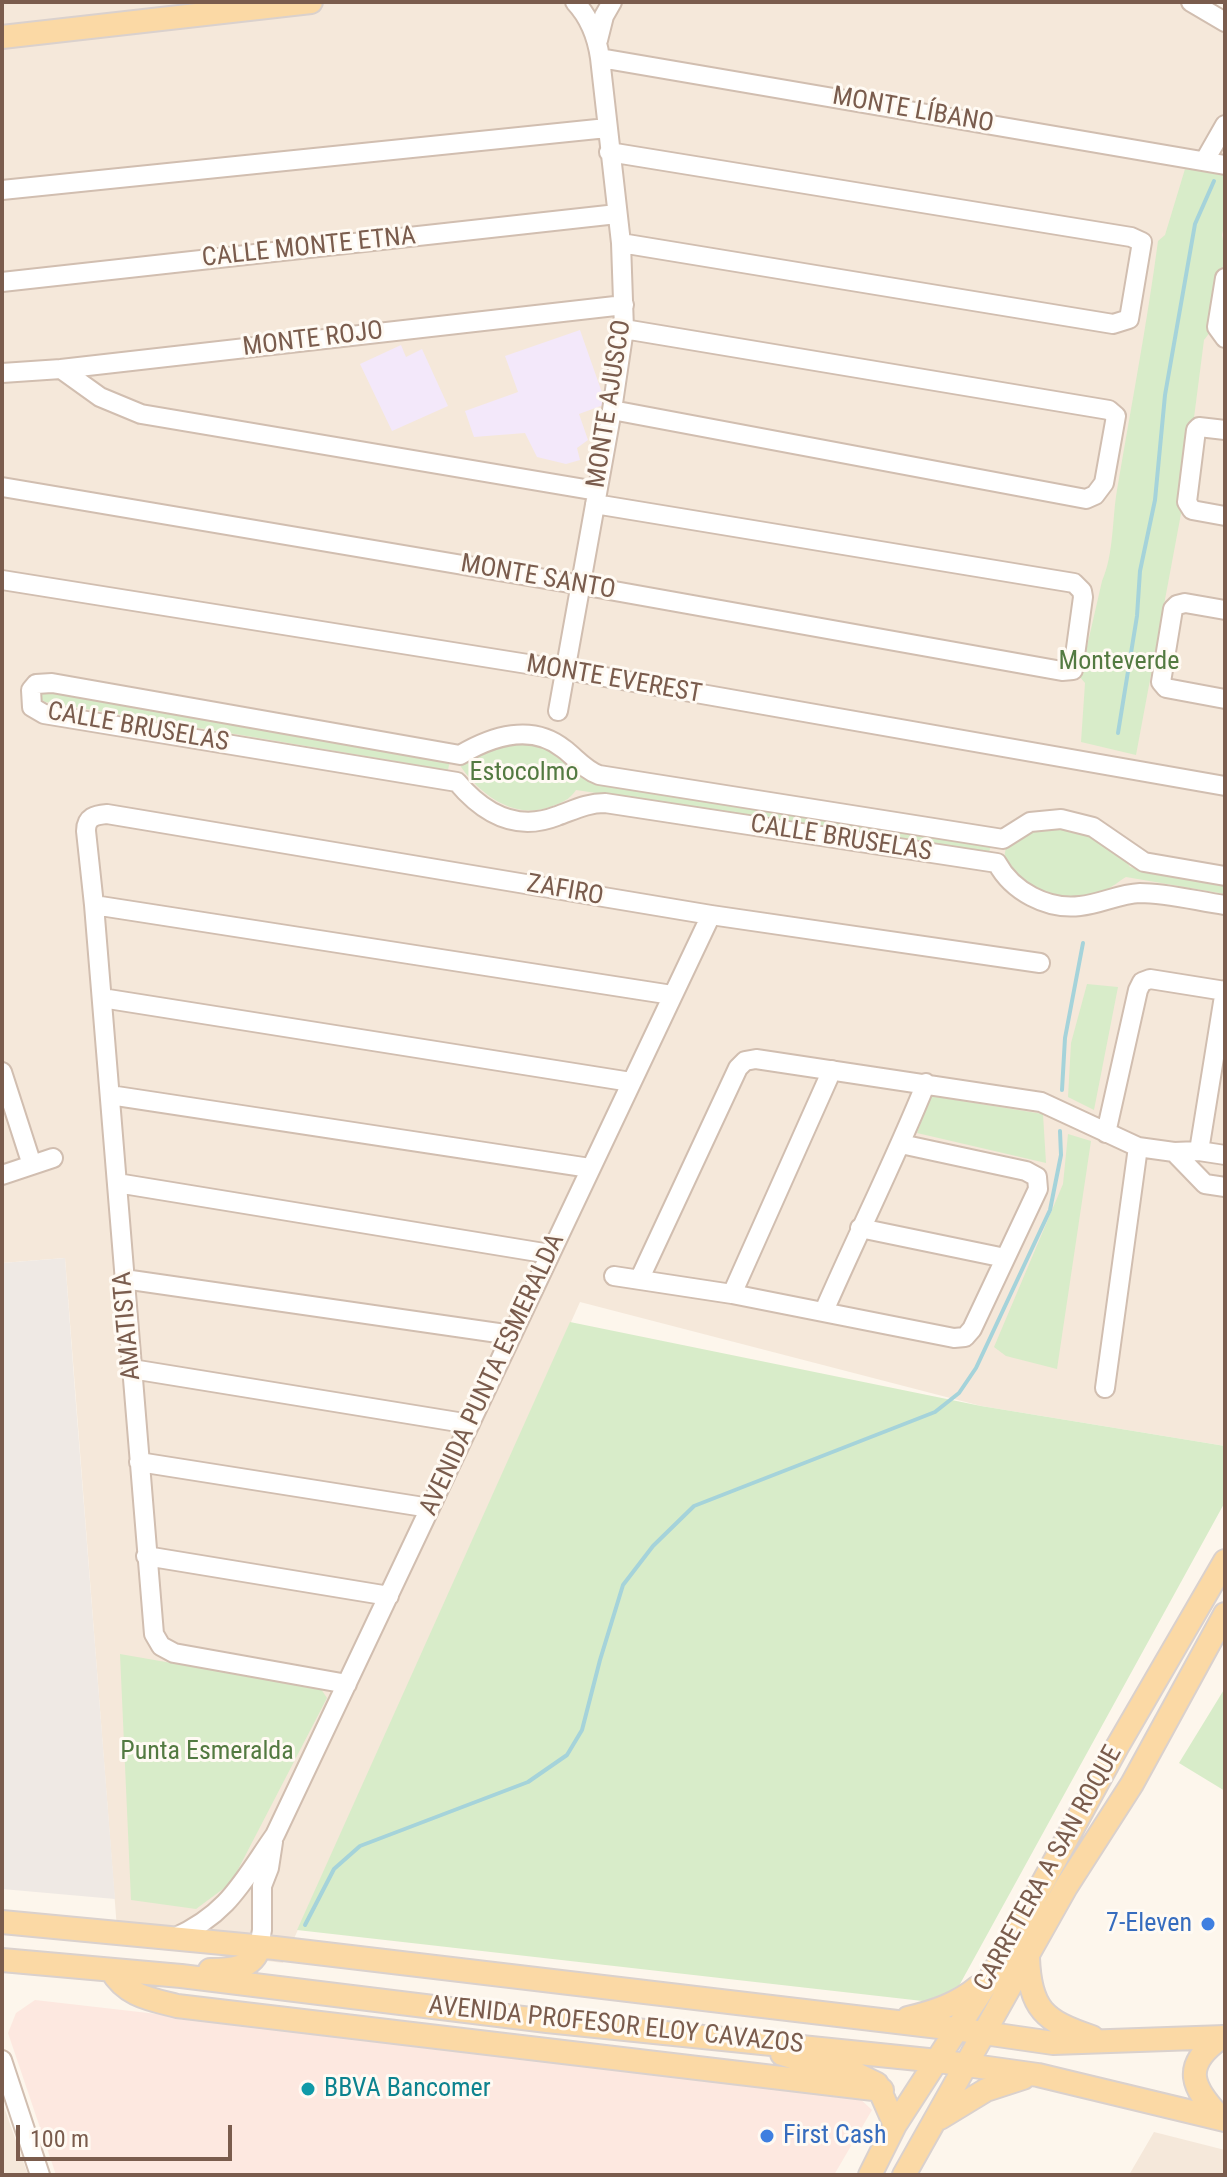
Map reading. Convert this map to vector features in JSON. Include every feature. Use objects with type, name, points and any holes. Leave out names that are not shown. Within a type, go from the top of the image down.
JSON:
[{"type":"main road","points":[[2,37],[311,2]]},
{"type":"main road","name":"CARRETERA A SAN ROQUE","points":[[870,2175],[895,2125],[994,1972],[1117,1747],[1225,1561]]},
{"type":"main road","name":"CARRETERA A SAN ROQUE","points":[[904,2175],[1066,1887],[1132,1784],[1225,1614]]},
{"type":"main road","name":"AVENIDA PROFESOR ELOY CAVAZOS","points":[[2,1922],[259,1947],[1053,2043],[1223,2037]]},
{"type":"main road","points":[[181,1976],[243,1966],[256,1957],[259,1947]]},
{"type":"main road","points":[[1028,1956],[1030,1989],[1040,2008],[1052,2020],[1067,2028],[1105,2041]]},
{"type":"main road","name":"AVENIDA PROFESOR ELOY CAVAZOS","points":[[2,1960],[181,1976],[547,2021],[938,2061],[1038,2075],[1224,2120]]},
{"type":"main road","points":[[111,1970],[118,1982],[133,1993],[177,2006],[882,2090]]},
{"type":"main road","points":[[869,2019],[907,2019],[943,2009],[975,1990],[994,1972]]},
{"type":"main road","points":[[365,1999],[384,2031]]},
{"type":"main road","points":[[514,2046],[547,2021]]},
{"type":"main road","points":[[1223,2037],[1198,2057],[1194,2071],[1202,2096],[1224,2120]]},
{"type":"main road","points":[[760,2042],[780,2053],[867,2078],[882,2090],[895,2125]]},
{"type":"main road","points":[[936,2121],[972,2097],[999,2084],[1038,2075]]},
{"type":"street","name":"MONTE AJUSCO","points":[[558,711],[624,329],[621,243],[599,49],[588,19],[575,2]]},
{"type":"street","name":"MONTE AJUSCO","points":[[599,49],[604,16],[612,2]]},
{"type":"street","points":[[1191,2],[1225,22]]},
{"type":"street","name":"MONTE LÍBANO","points":[[599,49],[1225,165]]},
{"type":"street","points":[[1205,160],[1225,125]]},
{"type":"street","points":[[2,190],[607,128]]},
{"type":"street","points":[[609,152],[1131,237],[1142,242],[1129,319],[1113,324],[621,243]]},
{"type":"street","name":"CALLE MONTE ETNA","points":[[2,282],[617,214]]},
{"type":"street","points":[[1221,332],[1225,278]]},
{"type":"street","name":"MONTE ROJO","points":[[2,373],[61,369],[624,305]]},
{"type":"street","points":[[612,410],[1086,499],[1101,490],[1104,483],[1116,416],[1109,410],[624,329]]},
{"type":"street","points":[[61,369],[100,397],[141,414],[596,497]]},
{"type":"street","points":[[1225,430],[1199,427],[1196,430],[1187,502],[1192,510],[1225,516]]},
{"type":"street","name":"MONTE SANTO","points":[[2,487],[581,585],[1062,671],[1073,670],[1083,597],[1082,591],[1074,583],[596,497]]},
{"type":"street","name":"MONTE EVEREST","points":[[2,580],[565,670],[1225,786]]},
{"type":"street","points":[[1225,610],[1185,603],[1173,609],[1161,682],[1166,688],[1225,699]]},
{"type":"street","name":"CALLE BRUSELAS","points":[[997,863],[605,803],[585,805],[545,820],[516,822],[487,811],[457,782],[44,714],[32,707],[31,690],[36,684],[52,683],[460,755],[490,739],[513,734],[534,735],[551,740],[588,770],[599,775],[1003,839]]},
{"type":"street","points":[[457,782],[460,755]]},
{"type":"street","name":"ZAFIRO","points":[[92,816],[107,814],[711,915],[1040,963]]},
{"type":"street","name":"AMATISTA","points":[[92,816],[87,821],[86,831],[154,1634],[157,1642],[174,1653],[347,1684]]},
{"type":"street","points":[[1225,876],[1144,862],[1093,827],[1061,819],[1030,822],[1003,839],[997,863],[1012,884],[1052,904],[1079,907],[1121,894],[1145,893],[1225,905]]},
{"type":"street","points":[[94,905],[672,995]]},
{"type":"street","name":"AVENIDA PUNTA ESMERALDA","points":[[174,1938],[197,1927],[233,1897],[275,1835],[711,915]]},
{"type":"street","points":[[1106,1133],[1142,982],[1150,979],[1225,991],[1199,1151]]},
{"type":"street","points":[[102,998],[631,1082]]},
{"type":"street","points":[[640,1278],[738,1068],[745,1061],[756,1059],[1041,1102],[1138,1147],[1225,1155]]},
{"type":"street","points":[[732,1294],[832,1070]]},
{"type":"street","points":[[2,1072],[32,1165]]},
{"type":"street","points":[[824,1311],[926,1083]]},
{"type":"street","points":[[110,1095],[590,1168]]},
{"type":"street","points":[[614,1276],[732,1294],[954,1338],[965,1337],[972,1329],[1038,1189],[1037,1177],[1026,1171],[901,1144]]},
{"type":"street","points":[[1105,1388],[1138,1147]]},
{"type":"street","points":[[1174,1152],[1205,1184],[1225,1187]]},
{"type":"street","points":[[2,1175],[53,1158]]},
{"type":"street","points":[[117,1183],[550,1254]]},
{"type":"street","points":[[860,1228],[1005,1258]]},
{"type":"street","points":[[124,1279],[512,1335]]},
{"type":"street","points":[[132,1369],[470,1424]]},
{"type":"street","points":[[139,1462],[430,1508]]},
{"type":"street","points":[[146,1556],[389,1596]]},
{"type":"street","name":"AVENIDA PUNTA ESMERALDA","points":[[259,1947],[262,1886],[275,1835]]},
{"type":"street","points":[[2,2060],[40,2175]]},
{"type":"shaded area","points":[[2,2],[1207,2],[1225,14],[1225,1446],[981,1406],[580,1302],[283,1963],[118,1942],[65,1258],[2,1263]]},
{"type":"shaded area","points":[[580,330],[606,404],[579,414],[588,440],[577,448],[580,460],[566,464],[537,457],[525,433],[474,437],[465,411],[518,392],[505,356]]},
{"type":"shaded area","points":[[401,345],[406,357],[422,349],[448,406],[392,431],[360,364]]},
{"type":"shaded area","points":[[65,1258],[115,1899],[2,1889],[2,1263]]},
{"type":"shaded area","points":[[35,2000],[855,2094],[872,2110],[834,2175],[56,2175],[8,2033],[16,2013]]},
{"type":"shaded area","points":[[3,2104],[28,2175],[2,2175]]},
{"type":"shaded area","points":[[1154,2132],[1225,2150],[1225,2175],[1129,2175]]},
{"type":"green space","name":"Monteverde","points":[[1185,169],[1225,174],[1222,235],[1225,252],[1214,327],[1204,340],[1183,503],[1136,755],[1081,742],[1085,683],[1080,677],[1109,559],[1117,490],[1158,241],[1165,235]]},
{"type":"green space","points":[[39,687],[450,760],[448,770],[45,702],[37,696]]},
{"type":"green space","name":"Estocolmo","points":[[521,738],[555,746],[579,777],[986,842],[991,846],[989,852],[984,854],[938,844],[576,790],[565,801],[550,807],[523,810],[498,802],[476,785],[459,764],[467,755]]},
{"type":"green space","points":[[1053,825],[1083,829],[1124,858],[1130,867],[1225,883],[1225,894],[1126,877],[1108,889],[1076,896],[1063,896],[1039,889],[1005,865],[1005,854],[1011,839],[1017,834]]},
{"type":"green space","points":[[1087,984],[1118,987],[1094,1110],[1068,1097],[1071,1043]]},
{"type":"green space","points":[[931,1096],[1043,1114],[1046,1163],[917,1133]]},
{"type":"green space","points":[[1068,1134],[1091,1141],[1057,1369],[1006,1356],[994,1347],[1063,1184]]},
{"type":"green space","points":[[570,1322],[981,1406],[1225,1446],[1225,1502],[949,2004],[297,1930]]},
{"type":"green space","name":"Punta Esmeralda","points":[[120,1654],[321,1689],[327,1698],[231,1883],[196,1909],[131,1900]]},
{"type":"green space","points":[[1225,1688],[1225,1791],[1179,1763]]},
{"type":"waterway","points":[[1118,733],[1137,616],[1140,571],[1155,500],[1165,395],[1195,224],[1214,181]]},
{"type":"waterway","points":[[1062,1090],[1065,1038],[1083,943]]},
{"type":"waterway","points":[[305,1925],[334,1869],[360,1846],[528,1782],[567,1755],[582,1730],[623,1585],[653,1546],[694,1506],[935,1412],[959,1393],[976,1368],[1050,1210],[1061,1155],[1060,1131]]},
{"type":"place","name":"7-Eleven","points":[[1208,1924]]},
{"type":"place","name":"BBVA Bancomer","points":[[308,2089]]},
{"type":"place","name":"First Cash","points":[[767,2136]]}]
